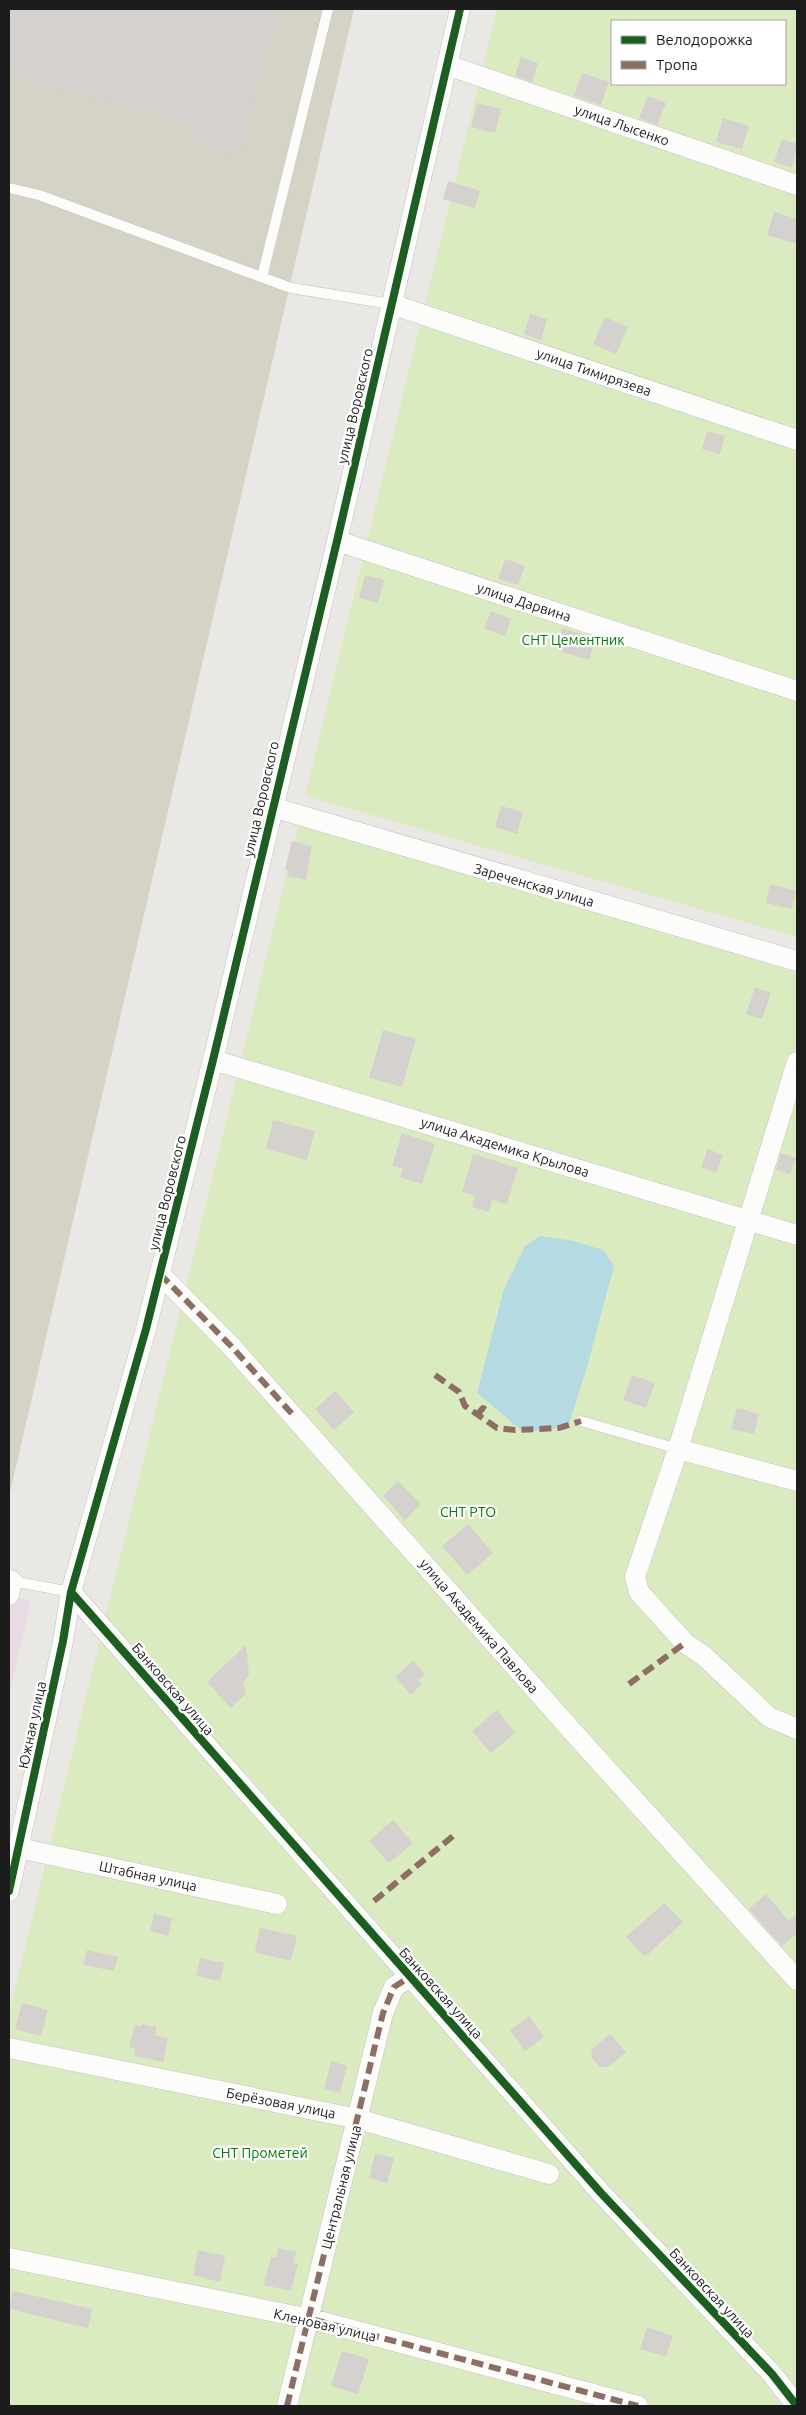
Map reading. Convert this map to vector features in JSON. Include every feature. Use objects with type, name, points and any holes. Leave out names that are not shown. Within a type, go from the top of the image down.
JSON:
[{"type":"street","name":"улица Воровского","points":[[71,1592],[146,1329],[213,1060],[337,541],[390,304],[460,9]]},
{"type":"street","name":"улица Лысенко","points":[[447,66],[797,185]]},
{"type":"street","name":"улица Тимирязева","points":[[390,304],[797,440]]},
{"type":"street","name":"улица Дарвина","points":[[337,541],[797,691]]},
{"type":"street","name":"Зареченская улица","points":[[272,807],[797,962]]},
{"type":"street","name":"улица Академика Крылова","points":[[213,1060],[797,1235]]},
{"type":"street","points":[[797,1062],[678,1449],[634,1578],[639,1592],[685,1643],[704,1656],[769,1717],[797,1729]]},
{"type":"street","name":"улица Академика Павлова","points":[[160,1274],[231,1346],[573,1732],[797,1980]]},
{"type":"street","points":[[678,1449],[797,1481]]},
{"type":"street","name":"Южная улица","points":[[9,1891],[63,1641],[71,1592]]},
{"type":"street","name":"Банковская улица","points":[[71,1592],[602,2193],[772,2374],[797,2406]]},
{"type":"street","name":"Штабная улица","points":[[19,1848],[277,1904]]},
{"type":"street","name":"Центральная улица","points":[[287,2406],[383,2013],[394,1987],[410,1977]]},
{"type":"street","name":"Берёзовая улица","points":[[9,2048],[358,2119],[549,2174]]},
{"type":"street","name":"Кленовая улица","points":[[9,2258],[307,2319],[638,2406]]},
{"type":"lane","points":[[262,277],[328,9]]},
{"type":"lane","points":[[9,188],[39,195],[291,288],[390,304]]},
{"type":"lane","points":[[581,1421],[678,1449]]},
{"type":"lane","points":[[10,1585],[71,1592]]},
{"type":"shaded area","points":[[9,9],[354,9],[9,1497]]},
{"type":"shaded area","points":[[9,1596],[31,1601],[9,1696]]},
{"type":"green space","name":"СНТ Цементник","points":[[497,9],[797,9],[797,937],[305,796]]},
{"type":"green space","name":"СНТ РТО","points":[[299,822],[797,973],[797,2406],[9,2406],[9,2013]]},
{"type":"water","points":[[540,1236],[573,1241],[603,1250],[614,1266],[587,1367],[569,1424],[552,1429],[532,1430],[520,1429],[477,1393],[504,1289],[525,1246]]},
{"type":"building","points":[[9,9],[280,9],[239,156],[189,143],[194,126],[9,75]]},
{"type":"building","points":[[521,57],[538,63],[532,82],[515,76]]},
{"type":"building","points":[[582,73],[609,82],[601,105],[574,96]]},
{"type":"building","points":[[648,96],[666,103],[657,125],[639,118]]},
{"type":"building","points":[[477,103],[501,109],[495,133],[471,127]]},
{"type":"building","points":[[723,118],[749,126],[742,149],[716,142]]},
{"type":"building","points":[[782,139],[797,144],[792,168],[774,162]]},
{"type":"building","points":[[448,181],[480,191],[475,208],[443,199]]},
{"type":"building","points":[[774,212],[797,219],[797,244],[767,235]]},
{"type":"building","points":[[530,314],[547,319],[541,340],[524,334]]},
{"type":"building","points":[[605,317],[628,327],[616,354],[593,344]]},
{"type":"building","points":[[707,431],[725,436],[720,454],[702,449]]},
{"type":"building","points":[[505,559],[525,566],[518,585],[498,579]]},
{"type":"building","points":[[365,575],[384,580],[378,603],[359,598]]},
{"type":"building","points":[[491,611],[511,619],[505,636],[484,628]]},
{"type":"building","points":[[562,628],[595,638],[589,660],[556,650]]},
{"type":"building","points":[[501,806],[523,812],[517,834],[495,827]]},
{"type":"building","points":[[292,841],[312,846],[306,880],[288,876],[289,871],[285,870]]},
{"type":"building","points":[[770,884],[796,891],[792,909],[766,903]]},
{"type":"building","points":[[755,987],[771,993],[762,1019],[746,1014]]},
{"type":"building","points":[[383,1030],[416,1039],[402,1087],[369,1078]]},
{"type":"building","points":[[273,1120],[315,1131],[307,1160],[266,1149]]},
{"type":"building","points":[[402,1133],[435,1144],[422,1184],[400,1177],[403,1169],[392,1166]]},
{"type":"building","points":[[708,1149],[723,1155],[716,1173],[701,1167]]},
{"type":"building","points":[[781,1153],[796,1158],[790,1174],[776,1170]]},
{"type":"building","points":[[473,1154],[518,1168],[507,1204],[492,1200],[489,1212],[472,1207],[475,1196],[462,1192]]},
{"type":"building","points":[[632,1375],[655,1383],[646,1408],[623,1400]]},
{"type":"building","points":[[335,1391],[354,1412],[334,1430],[315,1409]]},
{"type":"building","points":[[737,1408],[759,1414],[754,1434],[731,1429]]},
{"type":"building","points":[[398,1481],[421,1504],[405,1520],[383,1496]]},
{"type":"building","points":[[468,1524],[493,1553],[467,1575],[442,1546]]},
{"type":"building","points":[[246,1645],[249,1675],[243,1683],[246,1694],[231,1708],[207,1682]]},
{"type":"building","points":[[413,1661],[425,1674],[419,1680],[422,1684],[411,1695],[395,1677]]},
{"type":"building","points":[[497,1710],[515,1733],[491,1753],[472,1731]]},
{"type":"building","points":[[393,1820],[413,1843],[389,1863],[369,1841]]},
{"type":"building","points":[[766,1894],[789,1921],[797,1914],[797,1933],[782,1946],[749,1909]]},
{"type":"building","points":[[664,1903],[683,1922],[645,1957],[626,1937]]},
{"type":"building","points":[[154,1914],[172,1918],[168,1936],[150,1931]]},
{"type":"building","points":[[260,1928],[297,1936],[291,1961],[255,1952]]},
{"type":"building","points":[[87,1950],[118,1957],[114,1971],[83,1965]]},
{"type":"building","points":[[200,1958],[224,1963],[220,1981],[196,1976]]},
{"type":"building","points":[[22,2003],[48,2010],[41,2036],[15,2029]]},
{"type":"building","points":[[529,2016],[544,2037],[525,2051],[510,2030]]},
{"type":"building","points":[[142,2024],[156,2027],[155,2035],[168,2038],[163,2062],[134,2056],[135,2048],[129,2047],[135,2025],[141,2026]]},
{"type":"building","points":[[610,2034],[626,2052],[608,2067],[600,2067],[591,2057],[592,2049]]},
{"type":"building","points":[[331,2061],[347,2066],[340,2093],[324,2089]]},
{"type":"building","points":[[375,2154],[394,2158],[387,2183],[369,2178]]},
{"type":"building","points":[[278,2248],[296,2252],[293,2263],[298,2264],[291,2291],[264,2285],[271,2257],[276,2258]]},
{"type":"building","points":[[198,2250],[225,2256],[220,2282],[193,2275]]},
{"type":"building","points":[[13,2291],[92,2309],[88,2328],[9,2309]]},
{"type":"building","points":[[647,2327],[673,2336],[666,2357],[640,2349]]},
{"type":"building","points":[[342,2351],[369,2359],[358,2394],[331,2386]]},
{"type":"marked path","points":[[160,1274],[231,1346],[293,1415]]},
{"type":"marked path","points":[[435,1375],[459,1392],[465,1406],[497,1428],[515,1430],[559,1428],[581,1421]]},
{"type":"marked path","points":[[477,1415],[483,1408],[489,1412]]},
{"type":"marked path","points":[[629,1684],[685,1643]]},
{"type":"marked path","points":[[374,1901],[453,1836]]},
{"type":"marked path","points":[[287,2406],[383,2013],[394,1987],[410,1977]]},
{"type":"marked path","points":[[315,2320],[638,2406]]},
{"type":"cycle path","points":[[9,1891],[63,1641],[71,1592],[146,1329],[213,1060],[337,541],[460,9]]},
{"type":"cycle path","points":[[71,1592],[601,2193],[772,2374],[797,2406]]},
{"type":"park label","name":"СНТ Прометей","points":[[260,2153]]}]
